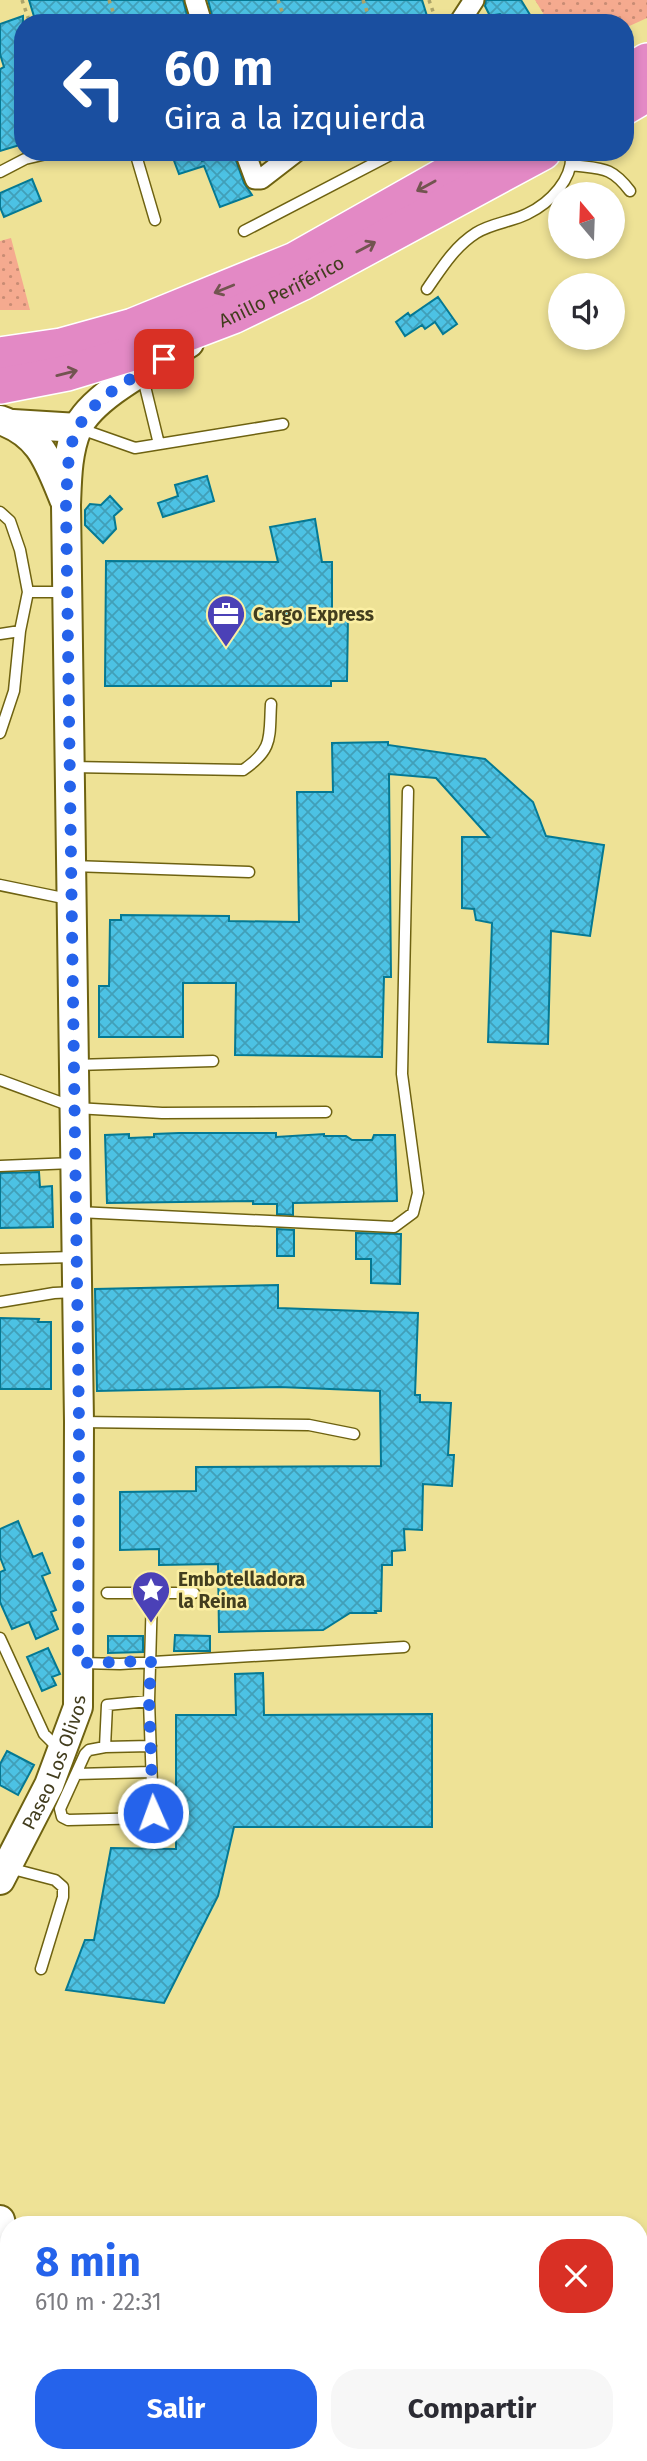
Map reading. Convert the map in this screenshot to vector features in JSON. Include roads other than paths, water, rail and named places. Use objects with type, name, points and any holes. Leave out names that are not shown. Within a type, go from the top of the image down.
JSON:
[{"type":"highway","name":"Anillo Periférico","points":[[0,355],[61,346],[134,326],[295,260],[462,161]]},
{"type":"highway","name":"Anillo Periférico","points":[[0,386],[78,370],[149,348],[233,316],[554,161]]},
{"type":"street","points":[[249,161],[255,179],[261,179],[284,161]]},
{"type":"street","name":"Paseo Los Olivos","points":[[3,1874],[49,1784],[69,1763],[78,1707],[77,1163],[66,505],[71,448],[78,428],[90,409],[105,395],[233,316]]},
{"type":"street","points":[[6,422],[78,428]]},
{"type":"street","name":"Paseo Los Olivos","points":[[6,422],[29,435],[43,451],[66,505]]},
{"type":"lane","points":[[0,172],[21,161]]},
{"type":"lane","points":[[138,161],[155,220]]},
{"type":"lane","points":[[244,231],[379,161]]},
{"type":"lane","points":[[426,289],[451,254],[476,233],[497,223],[526,215],[544,203],[564,183],[558,161]]},
{"type":"lane","points":[[567,161],[617,174],[630,191]]},
{"type":"lane","points":[[141,374],[159,444]]},
{"type":"lane","points":[[78,428],[135,448],[283,424]]},
{"type":"lane","points":[[0,512],[10,521],[20,550],[28,592],[20,631],[14,691],[0,733]]},
{"type":"lane","points":[[28,592],[68,592]]},
{"type":"lane","points":[[0,634],[20,631]]},
{"type":"lane","points":[[70,767],[243,770],[257,761],[268,746],[271,704]]},
{"type":"lane","points":[[77,1212],[394,1227],[413,1213],[418,1193],[402,1074],[408,791]]},
{"type":"lane","points":[[71,866],[249,872]]},
{"type":"lane","points":[[0,885],[72,900]]},
{"type":"lane","points":[[75,1065],[213,1061]]},
{"type":"lane","points":[[0,1080],[76,1108],[162,1113],[326,1112]]},
{"type":"lane","points":[[0,1166],[77,1163]]},
{"type":"lane","points":[[0,1259],[77,1257]]},
{"type":"lane","points":[[0,1302],[77,1292]]},
{"type":"lane","points":[[79,1422],[111,1420],[309,1425],[354,1434]]},
{"type":"lane","points":[[107,1593],[194,1593]]},
{"type":"lane","points":[[151,1746],[89,1750],[69,1763],[60,1809],[62,1817],[68,1820],[151,1818],[153,1813],[151,1772],[151,1746],[149,1701],[152,1594]]},
{"type":"lane","points":[[0,1638],[44,1734],[69,1763],[151,1772]]},
{"type":"lane","points":[[78,1663],[404,1647]]},
{"type":"lane","points":[[105,1747],[107,1704],[149,1701]]},
{"type":"lane","points":[[3,1874],[20,1870],[55,1880],[63,1887],[63,1897],[41,1969]]},
{"type":"place","name":"Cargo Express","points":[[226,648]]},
{"type":"place","name":"Embotelladora la Reina","points":[[151,1624]]}]
